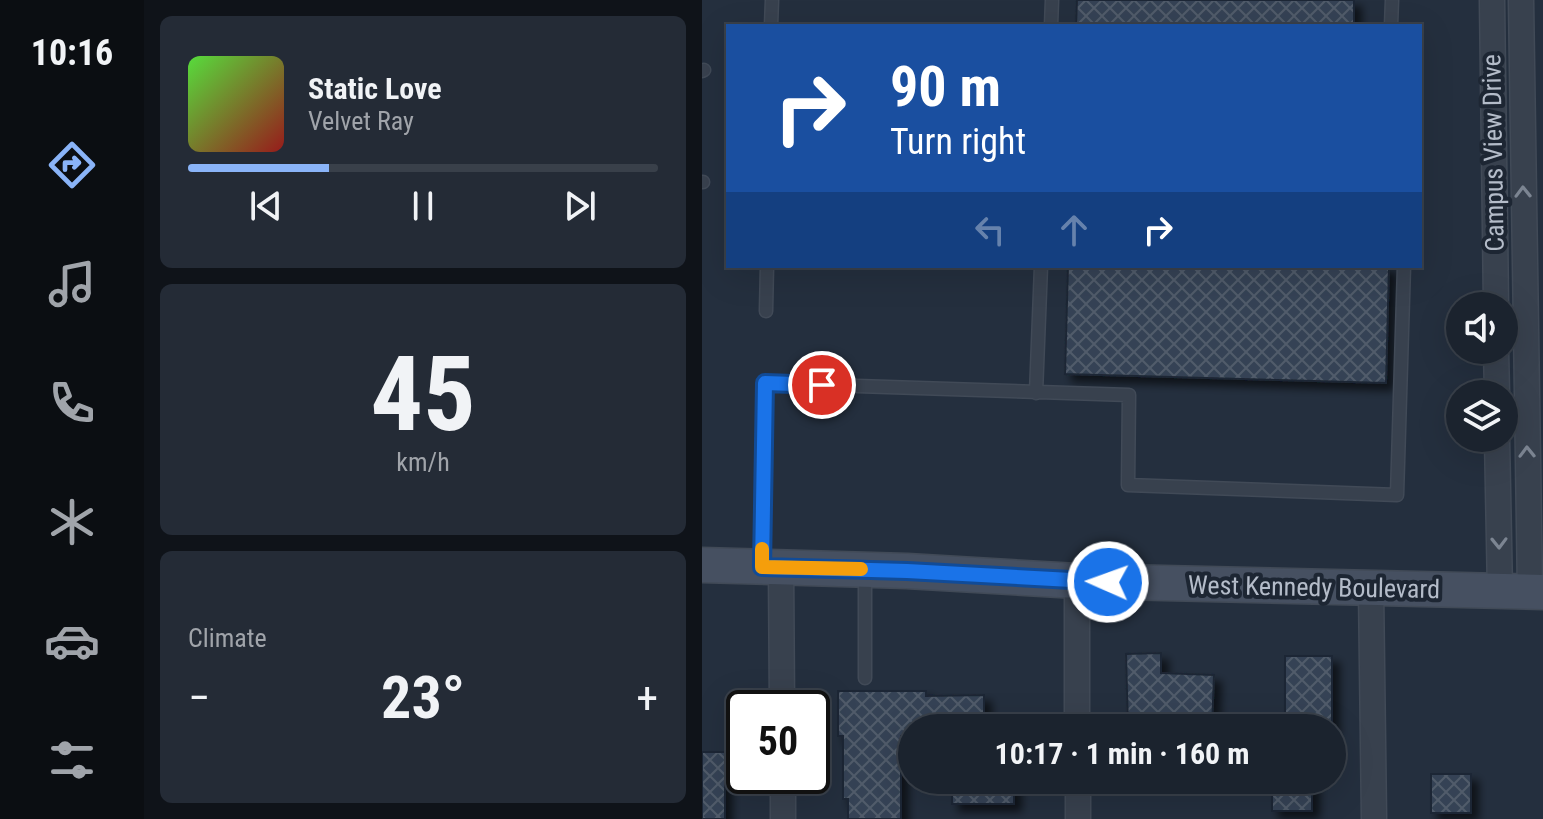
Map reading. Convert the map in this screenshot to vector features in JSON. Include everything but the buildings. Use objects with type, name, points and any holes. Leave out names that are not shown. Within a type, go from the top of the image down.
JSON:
[{"type":"main road","name":"West Kennedy Boulevard","points":[[702,565],[1077,581],[1524,592]]},
{"type":"street","name":"Campus View Drive","points":[[1492,0],[1496,292]]},
{"type":"street","name":"Campus View Drive","points":[[1521,0],[1532,60],[1524,592]]},
{"type":"street","points":[[1492,60],[1532,60]]},
{"type":"street","points":[[1499,452],[1524,592]]},
{"type":"street","points":[[771,567],[781,690]]},
{"type":"street","points":[[1077,581],[1077,714]]},
{"type":"street","points":[[1371,589],[1374,819]]},
{"type":"street","points":[[783,794],[783,819]]},
{"type":"street","points":[[1078,794],[1078,819]]},
{"type":"lane","points":[[771,24],[772,0]]},
{"type":"lane","points":[[1051,24],[1052,0]]},
{"type":"lane","points":[[1391,24],[1392,0]]},
{"type":"lane","points":[[766,311],[767,268]]},
{"type":"lane","points":[[1036,393],[1041,268]]},
{"type":"lane","points":[[771,567],[765,383],[1129,395],[1128,485],[1397,495],[1404,268]]},
{"type":"lane","points":[[865,678],[866,570]]},
{"type":"slow traffic","points":[[762,549],[762,567],[861,569]]},
{"type":"route","points":[[822,385],[765,383],[762,567],[1108,582]]}]
